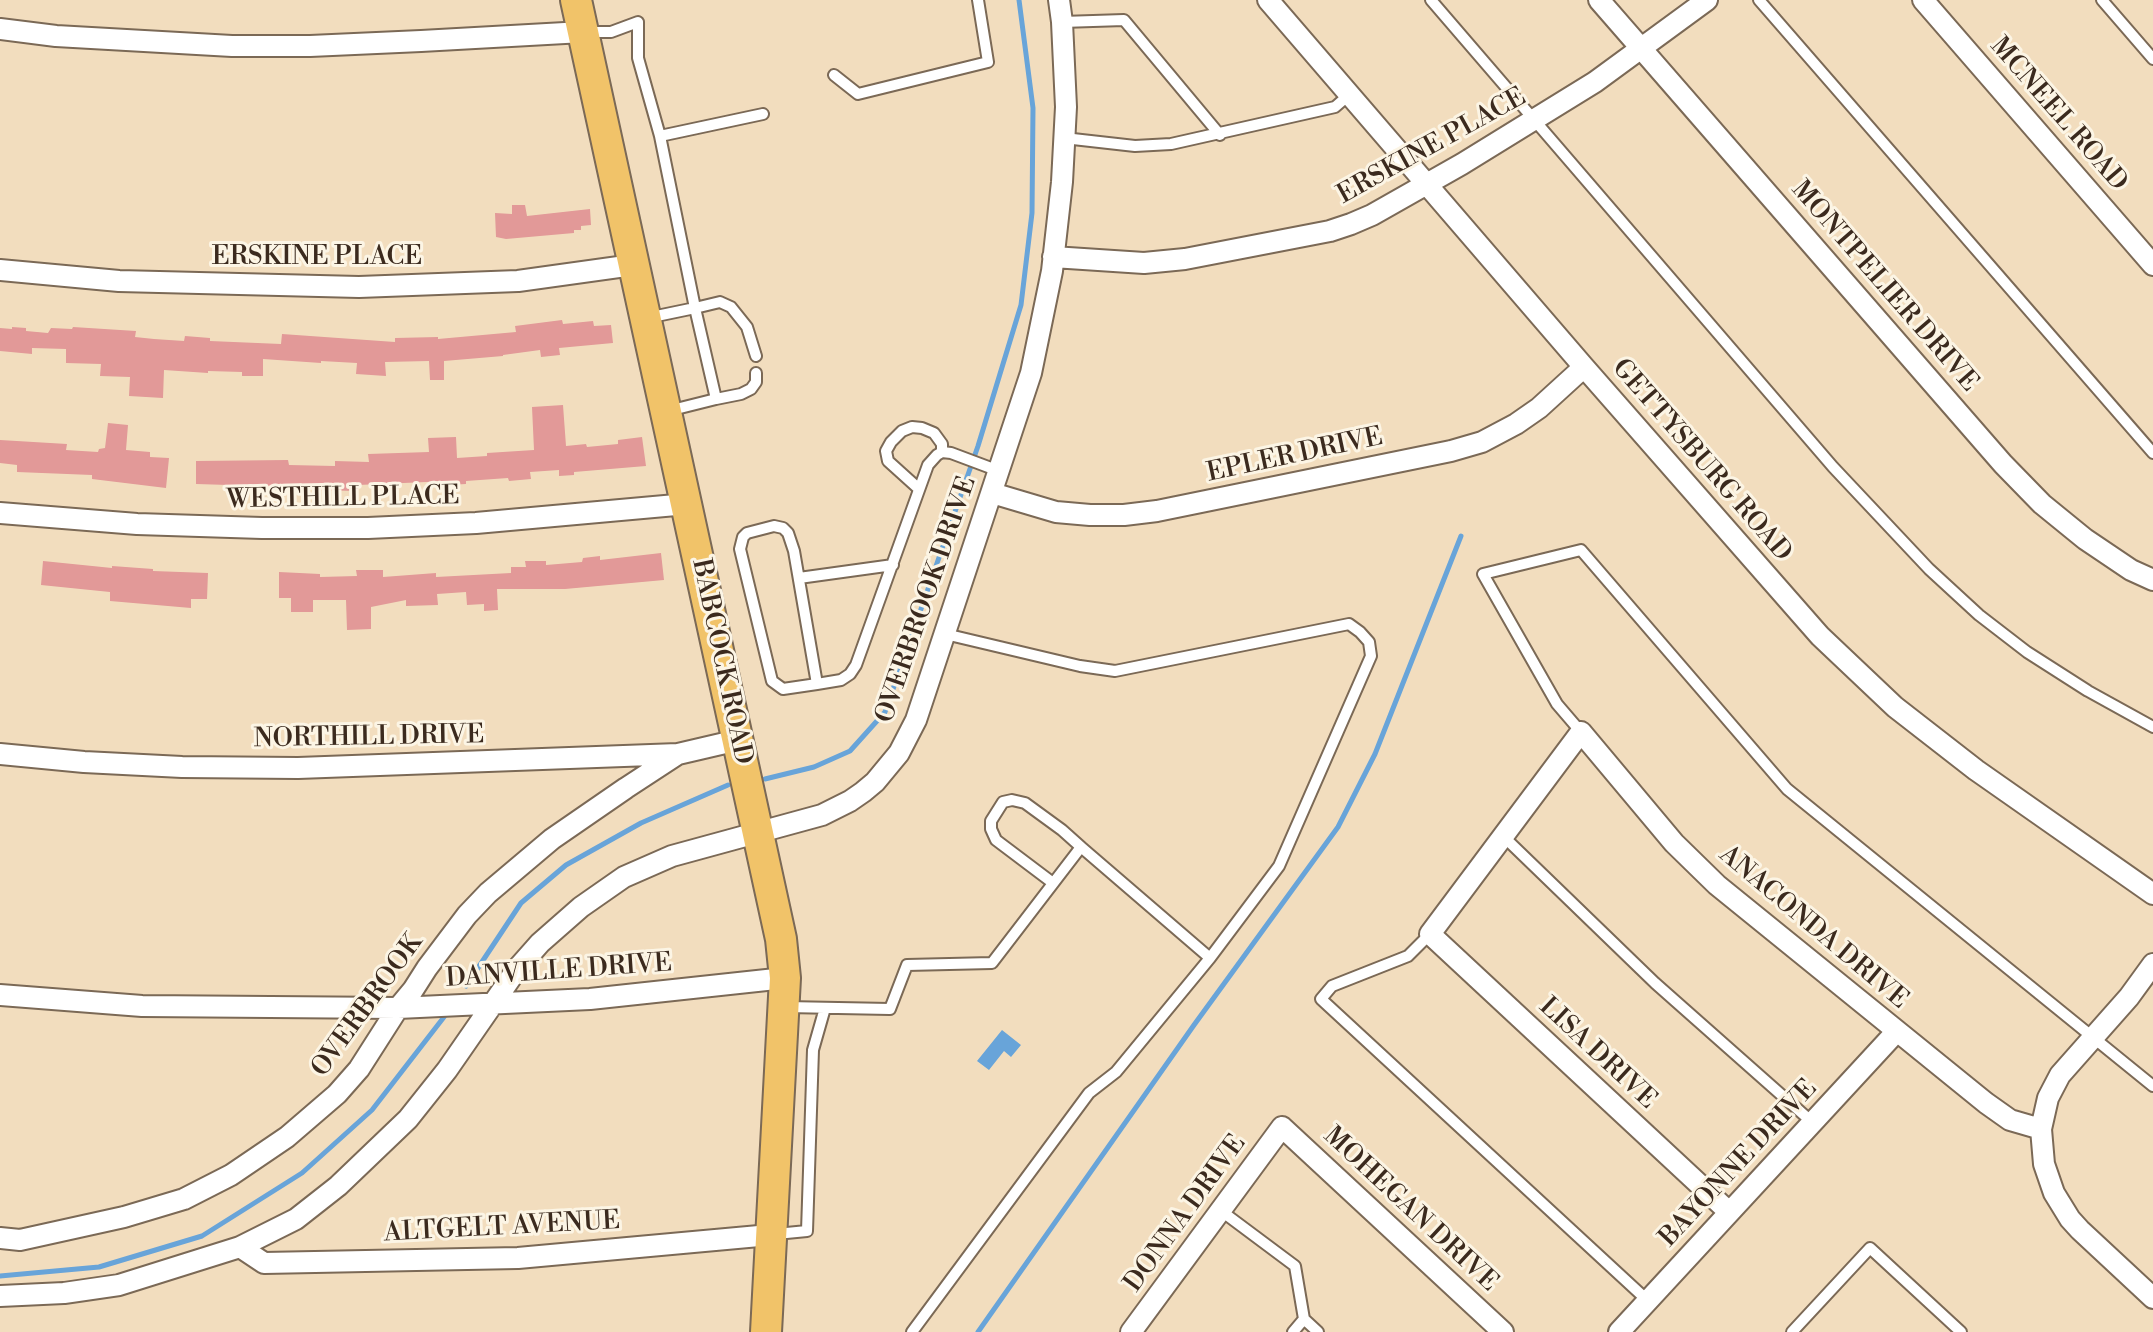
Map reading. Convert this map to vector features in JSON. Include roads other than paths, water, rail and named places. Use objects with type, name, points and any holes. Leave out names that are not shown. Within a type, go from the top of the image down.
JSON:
[{"type":"main road","name":"BABCOCK ROAD","points":[[576,0],[781,939],[784,992],[766,1332]]},
{"type":"street","name":"OVERBROOK DRIVE","points":[[0,1296],[64,1293],[119,1285],[240,1247],[296,1219],[338,1186],[408,1119],[447,1070],[517,969],[540,943],[581,907],[624,877],[672,856],[822,815],[850,801],[875,782],[899,753],[908,738],[992,493],[991,468],[1031,373],[1053,257],[1062,182],[1066,107],[1059,0]]},
{"type":"street","name":"GETTYSBURG ROAD","points":[[1268,0],[1820,636],[1895,707],[1976,770],[2153,894]]},
{"type":"street","name":"MONTPELIER DRIVE","points":[[1599,0],[2003,464],[2042,504],[2085,539],[2131,570],[2153,580]]},
{"type":"street","name":"ERSKINE PLACE","points":[[1053,257],[1144,263],[1185,259],[1330,231],[1372,215],[1595,82],[1707,0]]},
{"type":"street","name":"MCNEEL ROAD","points":[[1923,0],[2153,265]]},
{"type":"street","points":[[0,29],[56,36],[232,46],[310,46],[583,32]]},
{"type":"street","name":"ERSKINE PLACE","points":[[0,270],[119,281],[359,287],[518,281],[633,265]]},
{"type":"street","name":"EPLER DRIVE","points":[[992,493],[1056,512],[1124,515],[1157,511],[1451,451],[1482,442],[1516,424],[1539,408],[1584,367]]},
{"type":"street","name":"WESTHILL PLACE","points":[[0,513],[137,524],[368,528],[476,523],[687,504]]},
{"type":"street","points":[[1430,934],[1581,732]]},
{"type":"street","name":"ANACONDA DRIVE","points":[[1581,732],[1674,843],[1717,885],[1986,1103],[2010,1120],[2041,1129]]},
{"type":"street","name":"NORTHILL DRIVE","points":[[0,754],[182,767],[298,768],[678,754],[738,740]]},
{"type":"street","name":"OVERBROOK","points":[[10,1239],[124,1217],[184,1199],[231,1175],[287,1137],[337,1094],[359,1069],[398,1008],[467,915],[488,893],[552,839],[678,754]]},
{"type":"street","name":"LISA DRIVE","points":[[1430,934],[1729,1212]]},
{"type":"street","points":[[2153,964],[2129,997],[2060,1075],[2048,1098],[2041,1129],[2044,1164],[2054,1193],[2070,1219],[2153,1298]]},
{"type":"street","name":"DANVILLE DRIVE","points":[[0,995],[142,1006],[398,1008],[784,992]]},
{"type":"street","name":"BAYONNE DRIVE","points":[[1619,1332],[1897,1031]]},
{"type":"street","name":"DONNA DRIVE","points":[[1131,1332],[1282,1127]]},
{"type":"street","name":"MOHEGAN DRIVE","points":[[1282,1127],[1503,1332]]},
{"type":"street","name":"ALTGELT AVENUE","points":[[240,1247],[264,1263],[486,1258],[770,1235]]},
{"type":"lane","points":[[834,75],[858,94],[988,62],[978,0]]},
{"type":"lane","points":[[1431,0],[1833,467],[1929,569],[1979,615],[2027,652],[2153,727]]},
{"type":"lane","points":[[1759,0],[2153,453]]},
{"type":"lane","points":[[2102,0],[2153,59]]},
{"type":"lane","points":[[1062,22],[1124,20],[1220,135]]},
{"type":"lane","points":[[583,32],[611,32],[638,22],[638,58],[660,136],[716,399]]},
{"type":"lane","points":[[1064,138],[1135,146],[1171,144],[1335,107],[1350,94]]},
{"type":"lane","points":[[660,136],[763,114]]},
{"type":"lane","points":[[646,318],[720,302],[731,307],[747,327],[756,356]]},
{"type":"lane","points":[[666,411],[741,394],[756,382],[756,373]]},
{"type":"lane","points":[[919,489],[888,461],[886,451],[891,442],[902,431],[912,427],[922,428],[934,433],[946,453]]},
{"type":"lane","points":[[817,684],[794,551],[788,533],[774,526],[747,533],[743,537],[740,549],[772,681],[783,689],[817,684],[841,680],[856,665],[928,465],[937,455],[946,453],[991,468]]},
{"type":"lane","points":[[1581,732],[1557,704],[1483,574],[1581,550],[1787,789],[2153,1086]]},
{"type":"lane","points":[[799,578],[893,565]]},
{"type":"lane","points":[[912,1332],[1089,1093],[1116,1072],[1210,958],[1279,866],[1371,656],[1369,642],[1349,624],[1115,671],[1080,666],[945,634]]},
{"type":"lane","points":[[1053,883],[996,840],[991,821],[1003,802],[1012,800],[1025,803],[1062,830],[1210,958]]},
{"type":"lane","points":[[1503,836],[1655,983],[1812,1122]]},
{"type":"lane","points":[[784,992],[825,1008],[890,1009],[907,965],[992,963],[1081,847]]},
{"type":"lane","points":[[1430,934],[1408,956],[1332,986],[1321,999],[1647,1300]]},
{"type":"lane","points":[[770,1235],[807,1231],[813,1050],[825,1008]]},
{"type":"lane","points":[[1220,1210],[1295,1266],[1304,1319],[1318,1332]]},
{"type":"lane","points":[[1792,1332],[1870,1248],[1961,1332]]},
{"type":"lane","points":[[1293,1332],[1304,1319]]},
{"type":"water","points":[[1002,1030],[1021,1045],[1011,1057],[1004,1051],[989,1070],[977,1061]]},
{"type":"waterway","points":[[765,779],[814,767],[850,751],[885,712],[978,446],[1021,305],[1032,213],[1033,108],[1019,0]]},
{"type":"waterway","points":[[978,1332],[1338,827],[1375,754],[1461,536]]},
{"type":"waterway","points":[[466,986],[521,903],[566,865],[641,823],[728,785]]},
{"type":"waterway","points":[[0,1276],[99,1267],[202,1236],[302,1173],[372,1110],[444,1017]]}]
